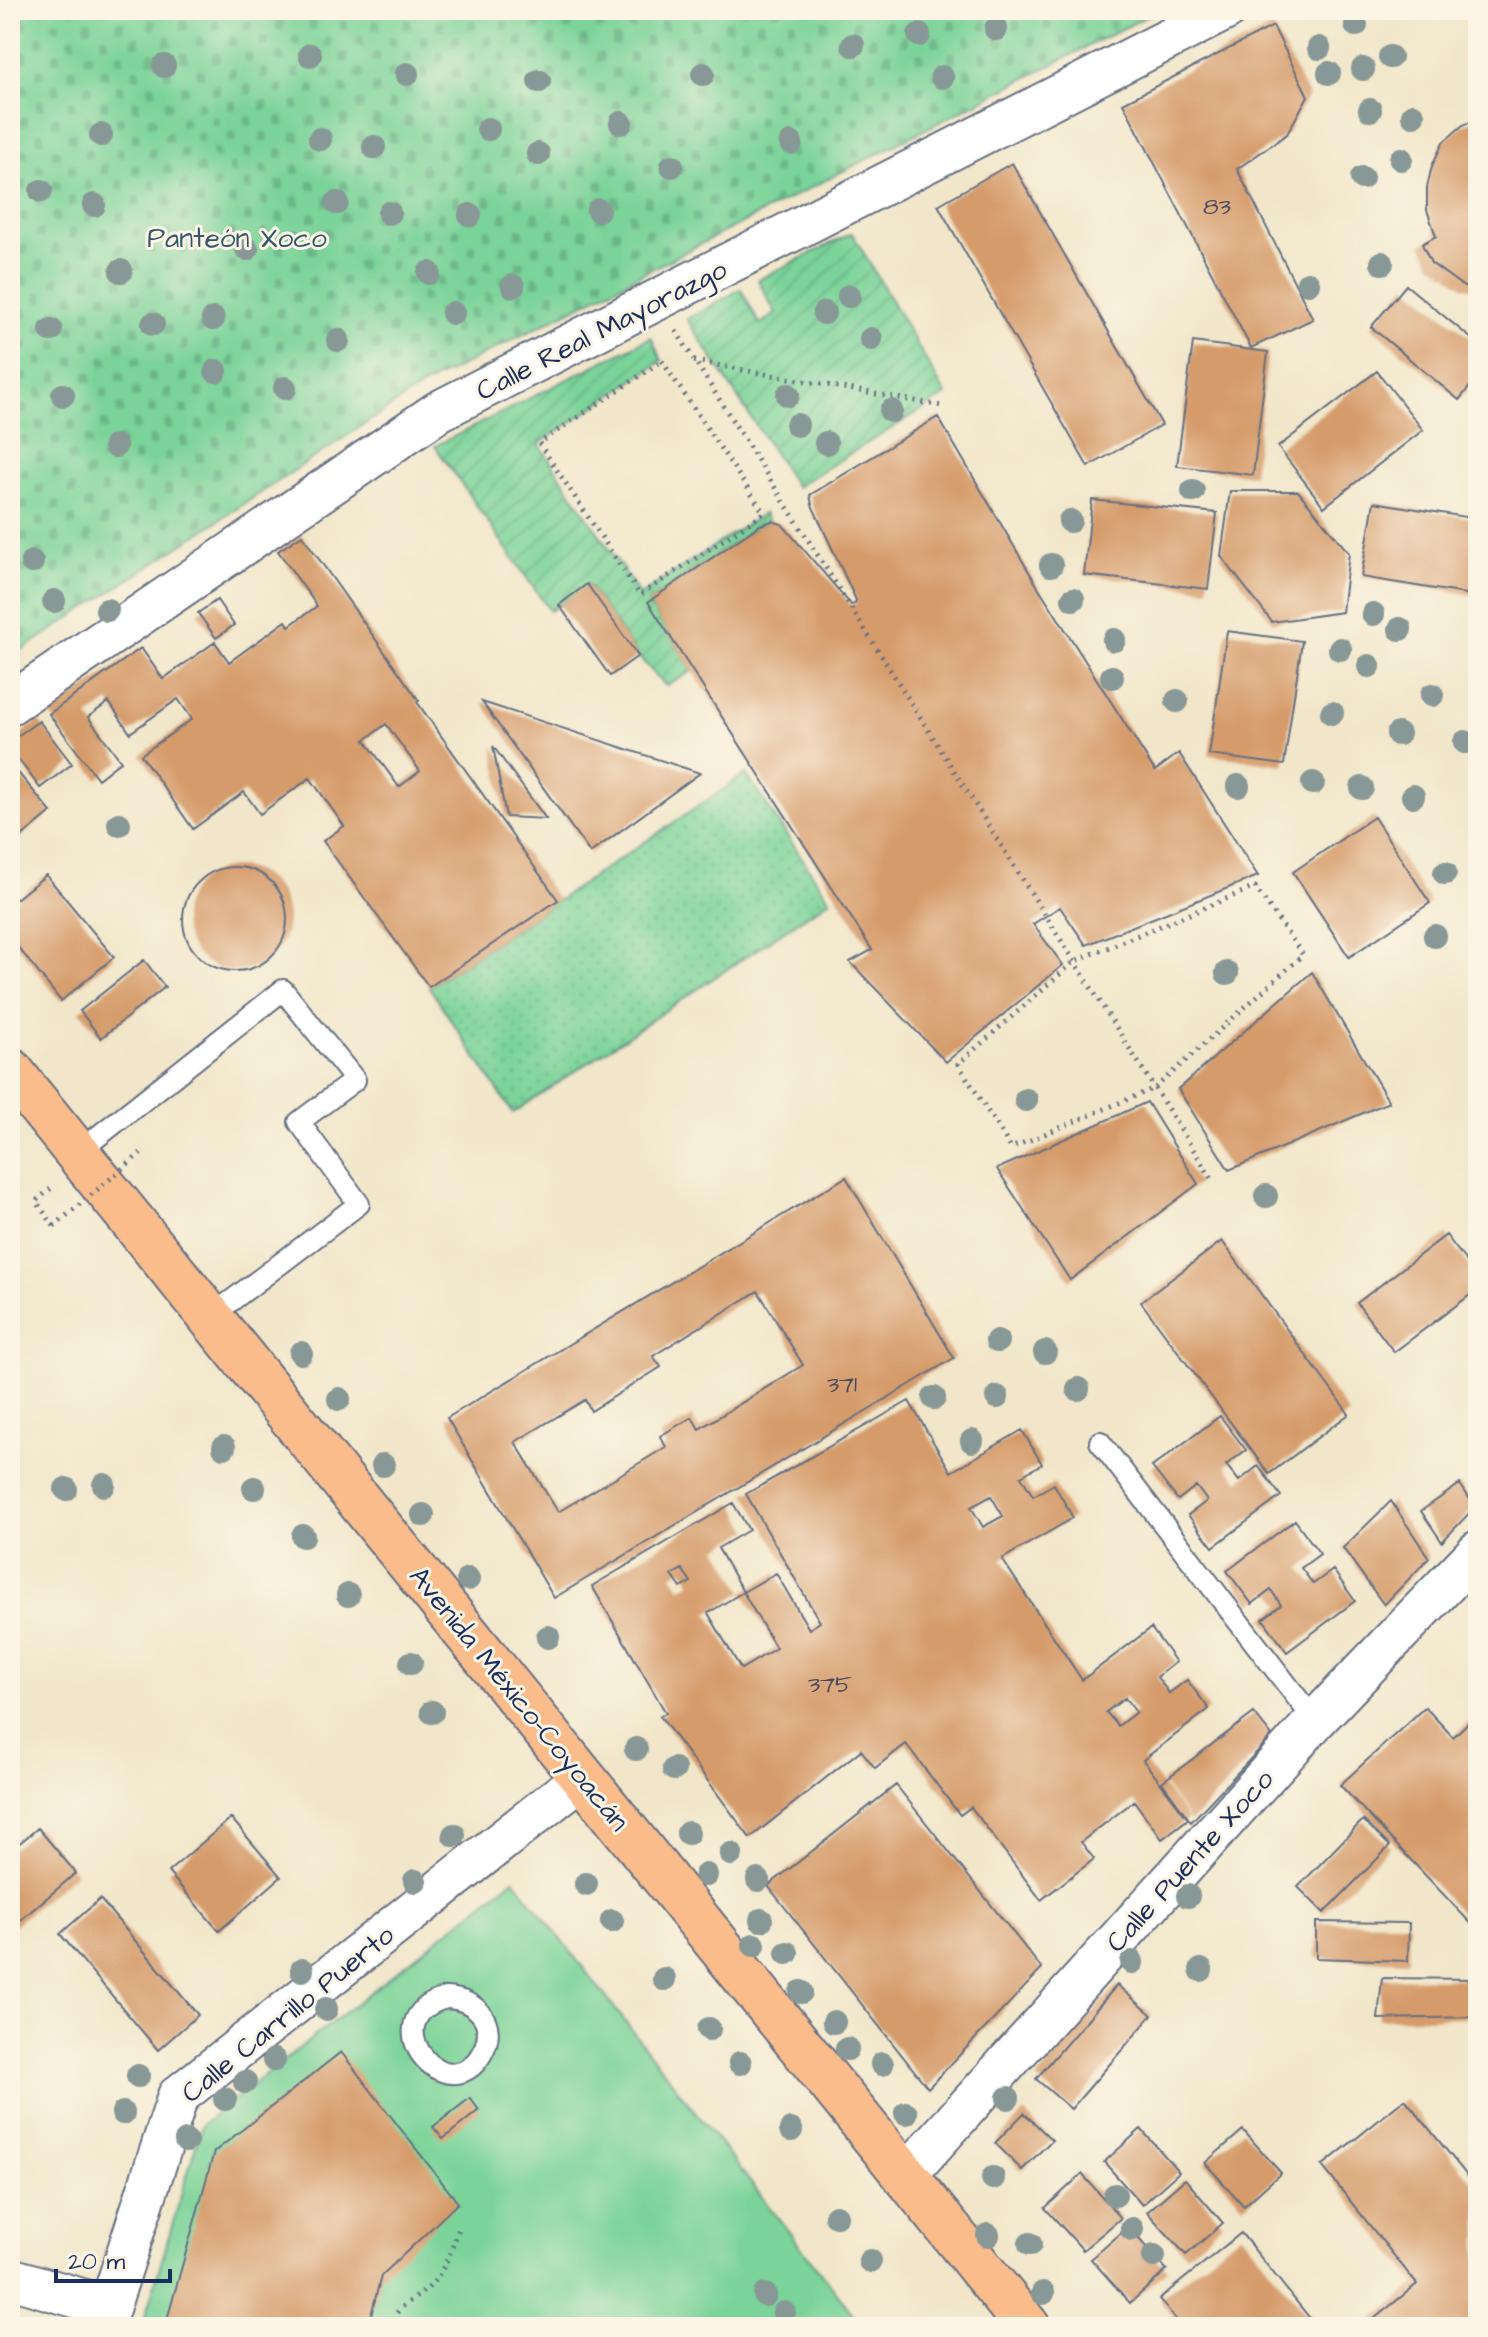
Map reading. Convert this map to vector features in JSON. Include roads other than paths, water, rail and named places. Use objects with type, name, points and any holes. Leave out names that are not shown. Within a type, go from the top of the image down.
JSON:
[{"type":"main road","name":"Avenida México-Coyoacán","points":[[10,1070],[1028,2327]]},
{"type":"street","name":"Calle Real Mayorazgo","points":[[10,704],[439,411],[1226,10]]},
{"type":"street","name":"Calle Puente Xoco","points":[[906,2175],[1315,1721],[1478,1551]]},
{"type":"street","name":"Calle Carrillo Puerto","points":[[106,2317],[178,2096],[583,1777]]},
{"type":"street","points":[[10,2278],[106,2317]]},
{"type":"lane","points":[[77,1153],[283,990],[355,1080],[299,1122],[359,1204],[210,1317]]},
{"type":"lane","points":[[1100,1442],[1315,1721]]},
{"type":"park label","name":"Panteón Xoco","points":[[237,237]]}]
